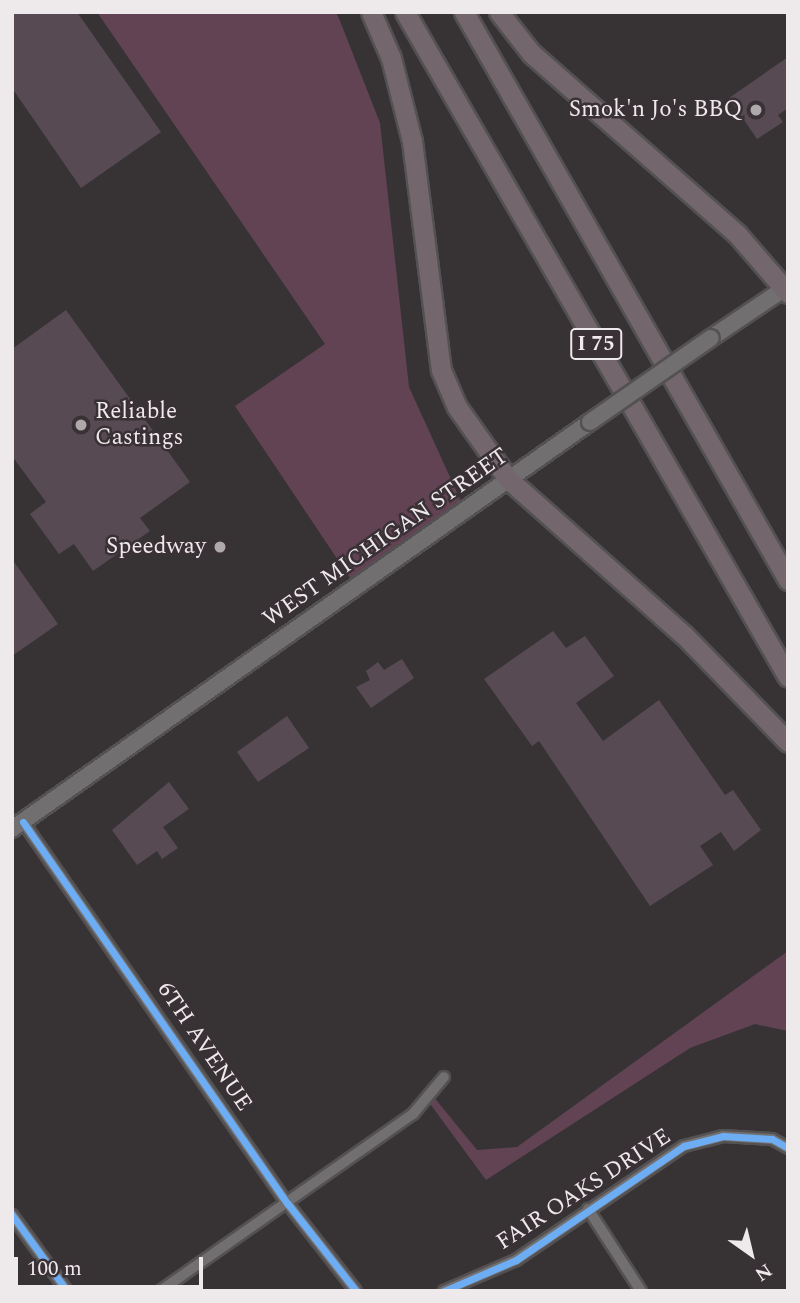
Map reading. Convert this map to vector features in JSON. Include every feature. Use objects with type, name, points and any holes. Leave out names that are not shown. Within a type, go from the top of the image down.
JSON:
[{"type":"highway","points":[[371,12],[391,58],[412,141],[441,370],[457,407],[508,479],[684,635],[788,742]]},
{"type":"highway","name":"I 75","points":[[405,12],[788,677]]},
{"type":"highway","name":"I 75","points":[[464,12],[788,580]]},
{"type":"highway","points":[[499,12],[531,53],[737,234],[787,289]]},
{"type":"main road","name":"WEST MICHIGAN STREET","points":[[18,826],[508,479],[711,338],[787,289]]},
{"type":"street","name":"6TH AVENUE","points":[[18,826],[288,1204],[356,1291]]},
{"type":"street","points":[[160,1291],[413,1114],[444,1077]]},
{"type":"street","name":"FAIR OAKS DRIVE","points":[[444,1291],[516,1260],[684,1146],[723,1136],[772,1139],[788,1148]]},
{"type":"street","points":[[588,1209],[641,1291]]},
{"type":"street","points":[[12,1215],[67,1291]]},
{"type":"shaded area","points":[[97,12],[336,12],[380,123],[409,387],[465,510],[356,587],[235,406],[325,344]]},
{"type":"shaded area","points":[[788,951],[788,1031],[755,1024],[690,1048],[486,1180],[428,1101],[433,1096],[477,1150],[517,1147]]},
{"type":"building","points":[[12,12],[77,12],[161,132],[81,188],[12,88]]},
{"type":"building","points":[[788,57],[788,108],[778,115],[783,122],[757,139],[729,98]]},
{"type":"building","name":"Reliable Castings","points":[[66,310],[190,482],[140,518],[150,531],[93,571],[74,544],[59,554],[30,514],[46,502],[12,456],[12,349]]},
{"type":"building","points":[[12,559],[58,624],[12,656]]},
{"type":"building","points":[[553,631],[566,648],[585,636],[614,676],[576,703],[603,741],[659,700],[725,795],[733,790],[761,830],[734,851],[721,832],[700,846],[713,865],[650,906],[539,741],[532,746],[484,679]]},
{"type":"building","points":[[402,659],[414,678],[371,708],[356,687],[370,680],[366,671],[378,662],[384,670]]},
{"type":"building","points":[[287,716],[309,748],[258,782],[237,752]]},
{"type":"building","points":[[169,782],[189,809],[163,827],[178,848],[162,859],[157,851],[137,865],[112,830]]},
{"type":"cycle path","points":[[23,822],[288,1204],[356,1291]]},
{"type":"cycle path","points":[[444,1291],[516,1260],[684,1146],[723,1136],[772,1139],[788,1148]]},
{"type":"cycle path","points":[[12,1215],[67,1291]]},
{"type":"place","name":"Smok'n Jo's BBQ","points":[[756,110]]},
{"type":"place","name":"Reliable Castings","points":[[81,425]]},
{"type":"place","name":"Speedway","points":[[220,547]]}]
